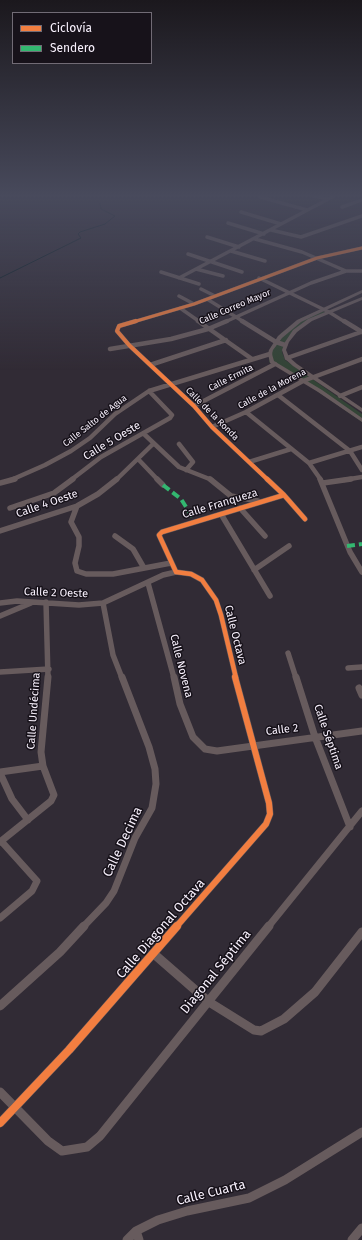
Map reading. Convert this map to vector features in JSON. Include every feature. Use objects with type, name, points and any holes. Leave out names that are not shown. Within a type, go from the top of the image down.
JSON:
[{"type":"street","points":[[188,254],[242,272]]},
{"type":"street","points":[[179,278],[225,254]]},
{"type":"street","points":[[241,254],[265,261]]},
{"type":"street","points":[[307,254],[346,271]]},
{"type":"street","points":[[180,308],[317,258],[336,254]]},
{"type":"street","points":[[196,269],[222,276]]},
{"type":"street","name":"Calle Correo Mayor","points":[[110,349],[171,339],[208,329],[311,283],[346,271],[362,271]]},
{"type":"street","points":[[161,272],[200,287],[215,296]]},
{"type":"street","points":[[260,278],[329,312],[362,332]]},
{"type":"street","points":[[362,292],[299,320],[286,330],[276,342],[270,354],[271,360],[275,364],[362,420]]},
{"type":"street","points":[[179,296],[194,304]]},
{"type":"street","points":[[362,298],[310,320],[295,331],[285,345],[284,350],[287,358],[362,410]]},
{"type":"street","points":[[207,299],[276,342],[285,345]]},
{"type":"street","points":[[180,308],[252,359]]},
{"type":"street","name":"Calle de la Ronda","points":[[180,308],[119,326],[117,331],[129,345],[169,384],[194,406],[212,427],[284,495],[305,519]]},
{"type":"street","points":[[287,358],[362,332]]},
{"type":"street","points":[[150,365],[226,340]]},
{"type":"street","name":"Calle Salto de Agua","points":[[0,483],[17,478],[71,451],[90,438],[115,414],[149,391],[270,354]]},
{"type":"street","name":"Calle de la Morena","points":[[212,427],[246,412],[312,376],[362,359]]},
{"type":"street","name":"Calle Ermita","points":[[194,406],[275,364]]},
{"type":"street","points":[[340,396],[362,388]]},
{"type":"street","name":"Calle 5 Oeste","points":[[10,508],[54,493],[101,457],[170,418],[172,415],[149,391]]},
{"type":"street","points":[[278,395],[350,451],[362,470]]},
{"type":"street","points":[[246,412],[309,463],[323,483],[350,552],[362,572]]},
{"type":"street","points":[[144,434],[179,467],[212,479],[230,496],[261,501]]},
{"type":"street","name":"Calle 4 Oeste","points":[[0,530],[77,506],[98,494],[115,481],[153,444]]},
{"type":"street","points":[[179,444],[193,462],[186,470]]},
{"type":"street","points":[[309,463],[362,448]]},
{"type":"street","points":[[249,462],[292,449]]},
{"type":"street","points":[[138,459],[163,485]]},
{"type":"street","points":[[323,483],[362,477]]},
{"type":"street","name":"Calle Franqueza","points":[[171,563],[159,537],[162,532],[284,495]]},
{"type":"street","points":[[77,506],[71,522],[79,537],[79,546],[75,563],[77,571],[86,574],[113,574],[171,563],[176,572]]},
{"type":"street","points":[[240,508],[265,536]]},
{"type":"street","points":[[221,514],[270,596]]},
{"type":"street","points":[[115,536],[133,549],[144,568]]},
{"type":"street","points":[[254,570],[289,546]]},
{"type":"street","name":"Calle 2 Oeste","points":[[0,604],[17,601],[79,605],[103,603],[163,575],[176,572]]},
{"type":"street","name":"Calle Octava","points":[[176,572],[191,574],[202,580],[216,600],[254,745]]},
{"type":"street","name":"Calle Novena","points":[[148,583],[171,663],[180,704],[193,737],[205,749]]},
{"type":"street","points":[[0,616],[34,601]]},
{"type":"street","name":"Calle Undécima","points":[[0,841],[51,801],[54,795],[43,766],[41,752],[48,669],[46,602]]},
{"type":"street","name":"Calle Decima","points":[[0,1006],[60,952],[106,903],[114,891],[135,838],[152,808],[156,784],[155,769],[149,747],[113,656],[103,603]]},
{"type":"street","name":"Calle Séptima","points":[[288,653],[315,737],[350,827]]},
{"type":"street","points":[[348,668],[362,667]]},
{"type":"street","points":[[0,672],[48,669]]},
{"type":"street","points":[[359,688],[362,695]]},
{"type":"street","name":"Calle 2","points":[[205,749],[217,751],[362,731]]},
{"type":"street","name":"Calle Diagonal Octava","points":[[0,1123],[69,1050],[266,824],[270,814],[269,803],[254,745]]},
{"type":"street","points":[[28,820],[12,799],[0,772],[43,766]]},
{"type":"street","name":"Diagonal Séptima","points":[[15,1107],[48,1141],[62,1151],[87,1147],[100,1136],[362,811]]},
{"type":"street","points":[[0,841],[37,881],[32,891],[0,918]]},
{"type":"street","points":[[154,954],[209,1002],[254,1030],[261,1030],[267,1029],[284,1020],[316,992],[362,932]]},
{"type":"street","points":[[0,1092],[15,1107]]},
{"type":"street","name":"Calle Cuarta","points":[[127,1240],[137,1236],[158,1220],[249,1198],[286,1180],[362,1132]]},
{"type":"street","points":[[352,1240],[362,1228]]},
{"type":"green space","points":[[320,310],[327,313],[310,320],[285,343],[282,352],[285,360],[362,414],[362,422],[304,382],[269,362],[270,349],[281,333],[301,318]]},
{"type":"waterway","points":[[0,278],[49,254]]},
{"type":"marked path","points":[[163,485],[181,499],[195,521]]},
{"type":"marked path","points":[[347,546],[362,544]]},
{"type":"cycle path","points":[[305,519],[284,495],[212,427],[194,406],[129,345],[117,329],[119,326],[194,304],[317,258],[336,254]]},
{"type":"cycle path","points":[[0,1123],[69,1050],[266,824],[270,814],[269,803],[216,600],[202,580],[191,574],[176,572],[159,535],[162,532],[284,495]]}]
